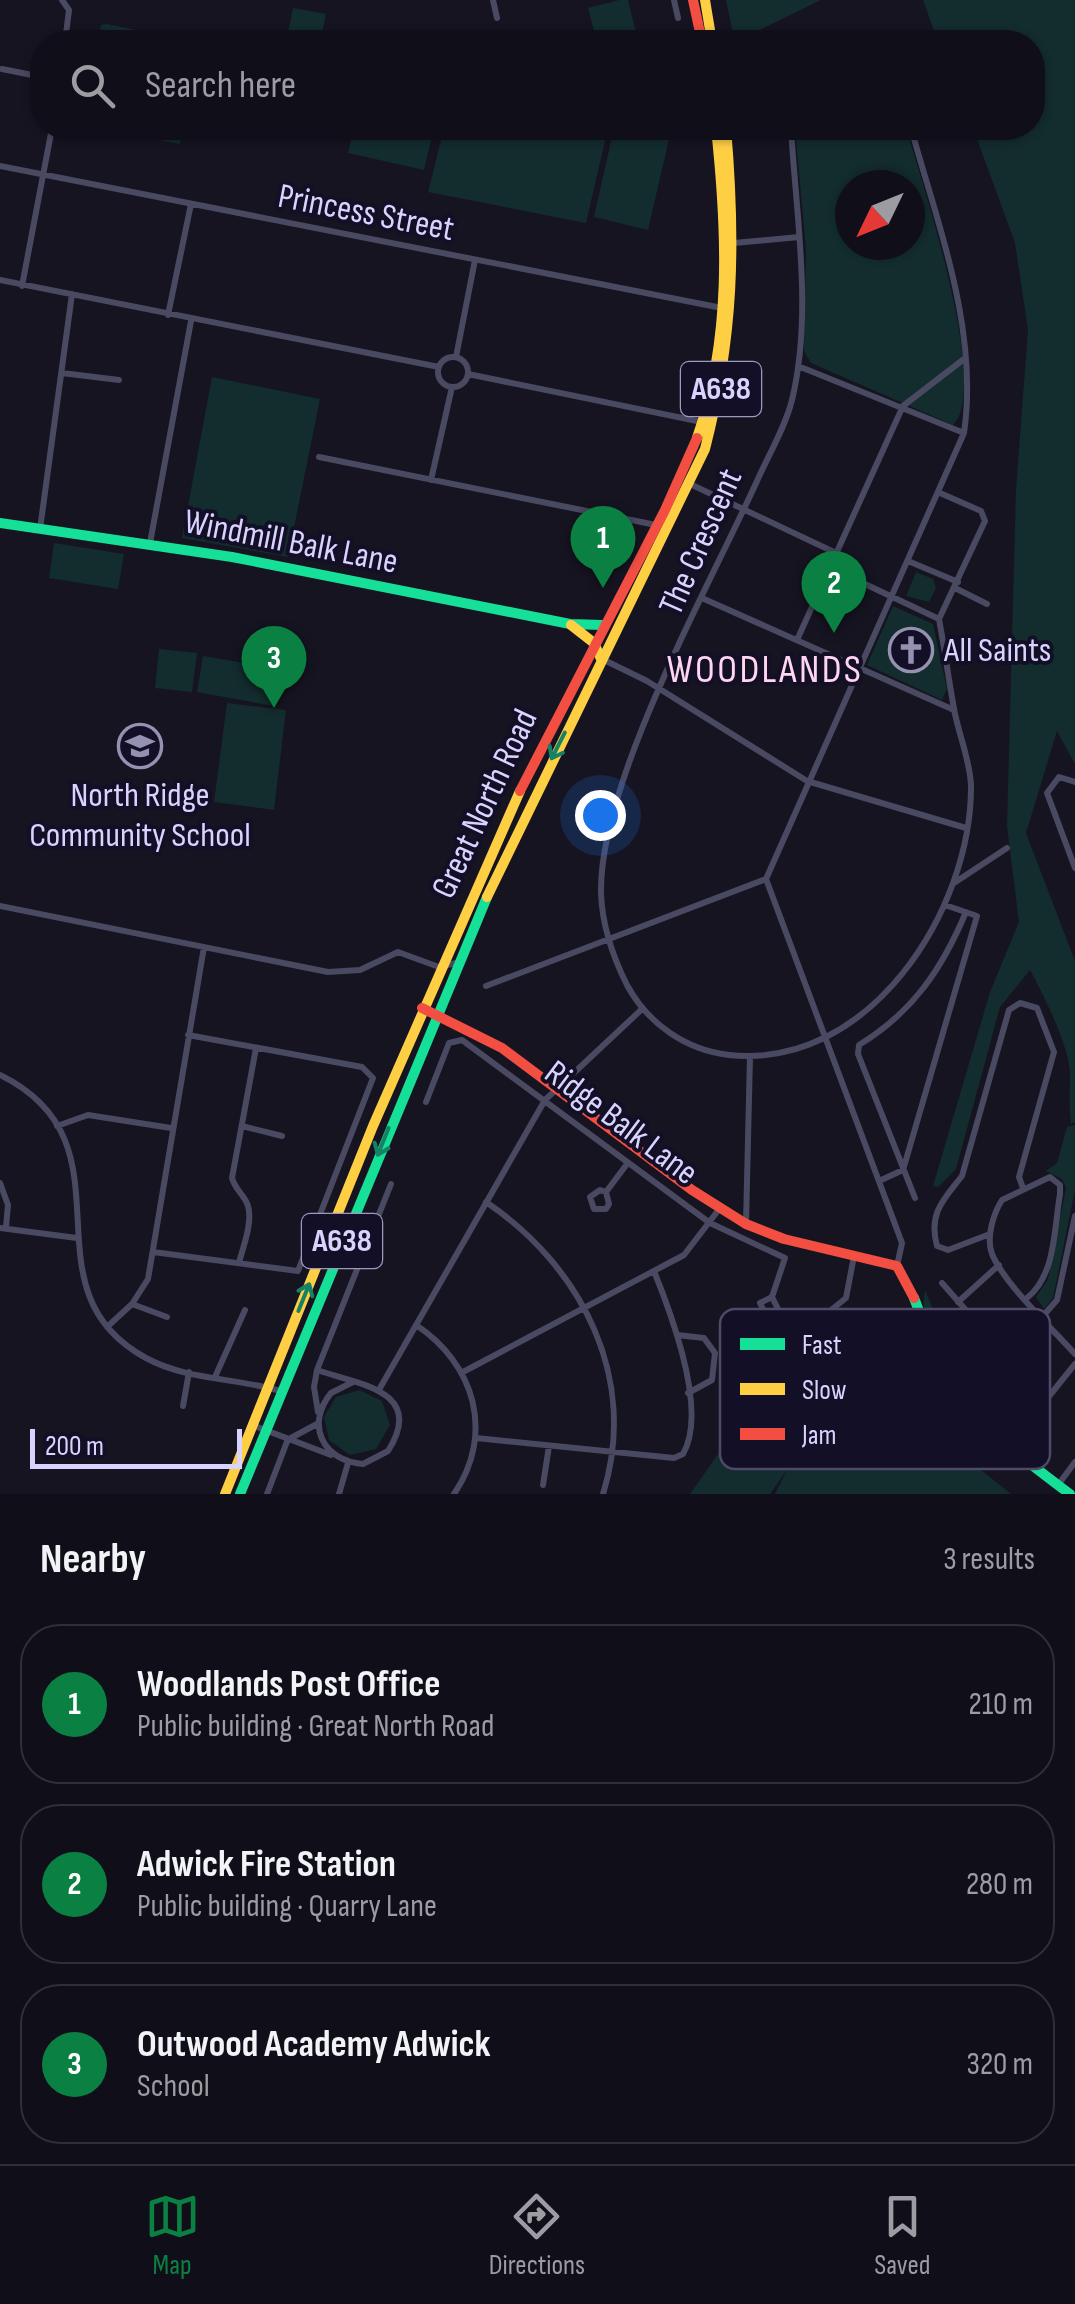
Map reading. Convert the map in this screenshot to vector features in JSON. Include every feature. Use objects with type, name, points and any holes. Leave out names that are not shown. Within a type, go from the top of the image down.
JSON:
[{"type":"main road","points":[[693,0],[699,30]]},
{"type":"main road","points":[[705,0],[710,30]]},
{"type":"main road","name":"Great North Road","points":[[225,1494],[439,966],[594,643],[707,424],[722,308],[724,238],[717,140]]},
{"type":"main road","name":"Great North Road","points":[[240,1494],[456,963],[601,659],[690,484],[728,341],[734,243],[727,140]]},
{"type":"main road","name":"Windmill Balk Lane","points":[[0,523],[150,543],[570,624],[604,626]]},
{"type":"main road","name":"Windmill Balk Lane","points":[[570,624],[594,643]]},
{"type":"main road","points":[[594,643],[601,659]]},
{"type":"main road","name":"Ridge Balk Lane","points":[[422,1008],[488,1039],[746,1224],[804,1244],[897,1266]]},
{"type":"main road","points":[[897,1266],[919,1309]]},
{"type":"main road","points":[[1040,1469],[1070,1494]]},
{"type":"street","points":[[62,0],[69,10],[66,30]]},
{"type":"street","points":[[493,0],[497,18]]},
{"type":"street","points":[[674,0],[678,18]]},
{"type":"street","points":[[2,69],[30,75]]},
{"type":"street","points":[[22,286],[50,140]]},
{"type":"street","name":"The Crescent","points":[[792,140],[800,236],[798,366],[792,404],[662,690],[608,833],[601,890],[609,939],[642,1009],[689,1044],[750,1056],[848,1023],[893,986],[945,904],[954,884],[971,783],[939,619]]},
{"type":"street","points":[[897,1266],[902,1244],[766,880],[807,780],[964,433],[969,400],[958,294],[914,140]]},
{"type":"street","name":"Princess Street","points":[[0,166],[722,308]]},
{"type":"street","points":[[168,315],[191,204]]},
{"type":"street","points":[[734,243],[800,236]]},
{"type":"street","points":[[456,357],[475,260]]},
{"type":"street","points":[[0,280],[191,321],[439,367]]},
{"type":"street","points":[[40,528],[72,294]]},
{"type":"street","points":[[150,543],[191,321]]},
{"type":"street","points":[[448,357],[456,357],[466,364],[468,374],[464,382],[452,386],[440,380],[439,367],[448,357]]},
{"type":"street","points":[[798,640],[902,406],[965,358]]},
{"type":"street","points":[[798,366],[964,433]]},
{"type":"street","points":[[62,372],[118,380]]},
{"type":"street","points":[[468,374],[707,424]]},
{"type":"street","points":[[431,480],[452,386]]},
{"type":"street","points":[[319,457],[657,526]]},
{"type":"street","points":[[690,484],[836,553]]},
{"type":"street","points":[[830,567],[939,619],[984,521],[980,511],[939,492]]},
{"type":"street","points":[[908,562],[987,604]]},
{"type":"street","points":[[704,599],[954,710]]},
{"type":"street","points":[[601,659],[662,690],[807,780],[966,828]]},
{"type":"street","points":[[1073,780],[1058,778],[1047,793],[1075,868]]},
{"type":"street","points":[[954,884],[1007,848]]},
{"type":"street","points":[[486,986],[766,880]]},
{"type":"street","points":[[879,1181],[903,1170],[976,916],[945,904]]},
{"type":"street","points":[[0,906],[328,972],[360,970],[398,952],[439,966],[456,963]]},
{"type":"street","points":[[915,1198],[858,1054],[859,1045],[881,1032],[931,982],[966,912]]},
{"type":"street","points":[[107,1326],[132,1304],[148,1279],[204,947]]},
{"type":"street","points":[[439,966],[448,982]]},
{"type":"street","points":[[990,1234],[948,1250],[937,1246],[934,1232],[942,1196],[962,1176],[1009,1010],[1020,1003],[1037,1008],[1054,1052],[1019,1177],[1023,1188]]},
{"type":"street","points":[[380,1388],[545,1100],[554,1087],[642,1009]]},
{"type":"street","points":[[153,1252],[298,1271],[373,1078],[362,1067],[188,1035]]},
{"type":"street","name":"Ridge Balk Lane","points":[[426,1102],[449,1043],[455,1039],[545,1100],[710,1223],[785,1258],[772,1297]]},
{"type":"street","points":[[239,1263],[250,1215],[248,1201],[234,1189],[232,1178],[256,1048]]},
{"type":"street","points":[[746,1224],[750,1056]]},
{"type":"street","points":[[0,1075],[25,1091],[57,1126],[71,1156],[80,1192],[77,1238],[83,1282],[107,1326],[150,1360],[280,1391]]},
{"type":"street","points":[[57,1126],[88,1115],[171,1128]]},
{"type":"street","points":[[242,1126],[282,1136]]},
{"type":"street","points":[[606,1192],[627,1164]]},
{"type":"street","points":[[1027,1298],[1045,1276],[1060,1185],[1050,1177],[1023,1188],[997,1207],[990,1234],[993,1256],[1000,1266],[1027,1298],[1037,1309]]},
{"type":"street","points":[[0,1182],[8,1205],[3,1228],[77,1238]]},
{"type":"street","points":[[332,1455],[317,1424],[317,1370],[390,1184]]},
{"type":"street","points":[[486,1202],[544,1247],[586,1307],[610,1378],[612,1452],[604,1494]]},
{"type":"street","points":[[463,1372],[684,1255],[720,1208]]},
{"type":"street","points":[[1050,1309],[1057,1300],[1075,1216]]},
{"type":"street","points":[[831,1309],[846,1298],[854,1255]]},
{"type":"street","points":[[958,1302],[1000,1266]]},
{"type":"street","points":[[476,1438],[674,1458],[687,1448],[688,1393],[677,1334],[654,1271]]},
{"type":"street","points":[[942,1283],[964,1309]]},
{"type":"street","points":[[132,1304],[167,1317]]},
{"type":"street","points":[[215,1377],[245,1310]]},
{"type":"street","points":[[1050,1323],[1075,1354]]},
{"type":"street","points":[[416,1325],[435,1338],[463,1372],[472,1393],[476,1438],[472,1460],[454,1494]]},
{"type":"street","points":[[677,1334],[704,1338],[715,1353],[712,1380],[688,1393]]},
{"type":"street","points":[[1050,1394],[1075,1364]]},
{"type":"street","points":[[252,1425],[348,1463],[376,1460],[396,1439],[397,1411],[380,1388],[317,1370]]},
{"type":"street","points":[[183,1406],[189,1372]]},
{"type":"street","points":[[318,1413],[330,1393],[353,1382]]},
{"type":"street","points":[[288,1439],[303,1435],[317,1424]]},
{"type":"street","points":[[267,1494],[288,1439]]},
{"type":"street","points":[[543,1485],[549,1446]]},
{"type":"street","points":[[1058,1484],[1075,1462]]},
{"type":"street","points":[[339,1494],[348,1463]]},
{"type":"green space","points":[[628,0],[635,30],[594,30],[588,8]]},
{"type":"green space","points":[[726,0],[821,0],[760,30],[732,30]]},
{"type":"green space","points":[[923,0],[1075,0],[1075,764],[1057,731],[1026,833],[1075,961],[1075,1122],[1071,1124],[1066,1051],[1030,970],[1000,1007],[956,1169],[938,1187],[933,1186],[990,992],[1019,922],[1007,826],[1016,489],[1028,330],[1015,243],[977,140],[1045,140],[1045,30],[934,30]]},
{"type":"green space","points":[[293,8],[326,14],[323,30],[288,30]]},
{"type":"green space","points":[[107,24],[136,30],[100,30],[101,25]]},
{"type":"green space","points":[[351,140],[431,140],[424,170],[348,153]]},
{"type":"green space","points":[[441,140],[605,140],[586,223],[428,192]]},
{"type":"green space","points":[[611,140],[669,140],[648,230],[594,217]]},
{"type":"green space","points":[[796,140],[909,140],[918,170],[835,170],[835,260],[925,260],[925,194],[959,328],[963,404],[953,425],[811,363],[804,351],[806,249]]},
{"type":"green space","points":[[212,377],[320,399],[288,557],[182,538]]},
{"type":"green space","points":[[54,543],[124,554],[118,589],[49,578]]},
{"type":"green space","points":[[916,572],[933,579],[936,588],[929,602],[906,596]]},
{"type":"green space","points":[[893,606],[933,624],[947,689],[942,700],[867,665]]},
{"type":"green space","points":[[159,649],[197,653],[192,692],[155,688]]},
{"type":"green space","points":[[203,656],[279,669],[273,706],[197,692]]},
{"type":"green space","points":[[227,703],[286,710],[274,810],[214,802]]},
{"type":"green space","points":[[1075,1125],[1075,1190],[1053,1298],[1044,1309],[1036,1297],[1048,1279],[1066,1188],[1062,1179],[1046,1171],[1057,1163],[1067,1127]]},
{"type":"green space","points":[[925,1290],[933,1309],[924,1309]]},
{"type":"green space","points":[[359,1390],[382,1401],[390,1425],[376,1449],[350,1455],[329,1440],[324,1417],[336,1397]]},
{"type":"green space","points":[[720,1451],[720,1469],[980,1469],[1011,1494],[775,1494],[787,1470],[770,1494],[690,1494]]},
{"type":"traffic: fast","points":[[0,523],[232,557],[570,624],[603,625]]},
{"type":"traffic: fast","points":[[240,1494],[487,897]]},
{"type":"traffic: fast","points":[[914,1298],[918,1309]]},
{"type":"traffic: fast","points":[[1037,1469],[1070,1494]]},
{"type":"traffic: slow","points":[[705,0],[710,30]]},
{"type":"traffic: slow","points":[[697,438],[716,362],[724,284],[717,140]]},
{"type":"traffic: slow","points":[[487,897],[705,449],[722,367],[730,290],[727,140]]},
{"type":"traffic: slow","points":[[571,625],[594,643],[601,659]]},
{"type":"traffic: slow","points":[[225,1494],[373,1126],[520,791]]},
{"type":"traffic: jam","points":[[693,0],[699,30]]},
{"type":"traffic: jam","points":[[520,791],[665,510],[697,438]]},
{"type":"traffic: jam","points":[[422,1008],[502,1048],[692,1190],[746,1224],[784,1239],[897,1266],[914,1298]]},
{"type":"place","name":"Woodlands Post Office","points":[[603,588]]},
{"type":"place","name":"Adwick Fire Station","points":[[834,633]]},
{"type":"place","name":"All Saints","points":[[911,650]]},
{"type":"place","name":"Outwood Academy Adwick","points":[[274,708]]},
{"type":"place","name":"North Ridge Community School","points":[[140,746]]},
{"type":"district","name":"WOODLANDS","points":[[765,670]]}]
